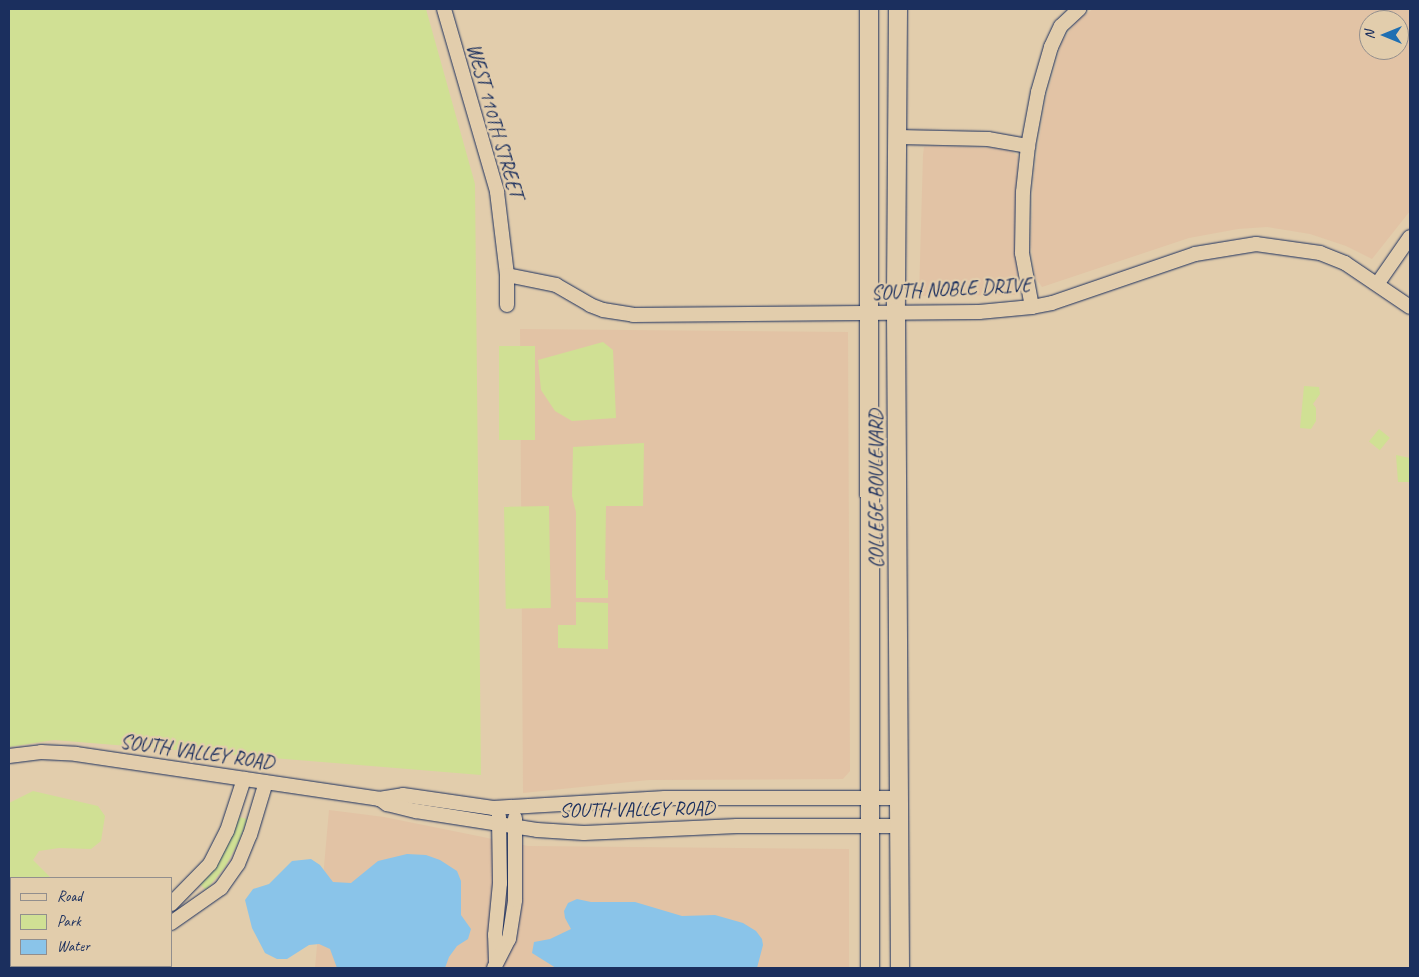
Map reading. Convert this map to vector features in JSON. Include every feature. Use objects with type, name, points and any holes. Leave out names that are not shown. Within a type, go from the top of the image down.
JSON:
[{"type":"main road","name":"COLLEGE BOULEVARD","points":[[869,9],[870,968]]},
{"type":"main road","name":"COLLEGE BOULEVARD","points":[[898,9],[896,312],[900,968]]},
{"type":"street","name":"WEST 110TH STREET","points":[[444,9],[492,174],[501,220],[507,275],[507,305]]},
{"type":"street","points":[[1032,307],[1022,253],[1023,192],[1028,146],[1038,92],[1051,47],[1062,26],[1078,9]]},
{"type":"street","points":[[898,137],[988,138],[1028,146]]},
{"type":"street","points":[[1378,283],[1410,237]]},
{"type":"street","name":"SOUTH NOBLE DRIVE","points":[[507,275],[556,285],[590,305],[626,314],[979,312],[1032,307],[1195,254],[1256,244],[1320,254],[1345,263],[1378,283],[1410,307]]},
{"type":"street","name":"SOUTH VALLEY ROAD","points":[[9,756],[41,752],[76,754],[379,799],[403,795],[500,808],[665,798],[900,798]]},
{"type":"street","points":[[172,903],[186,891],[214,857],[227,831],[244,779]]},
{"type":"street","points":[[172,922],[221,888],[238,864],[250,835],[266,782]]},
{"type":"street","name":"SOUTH VALLEY ROAD","points":[[379,799],[387,804],[416,811],[499,824],[584,833],[651,832],[737,826],[900,826]]},
{"type":"street","points":[[495,966],[495,935],[500,883],[500,808]]},
{"type":"street","points":[[495,966],[509,939],[515,900],[516,808]]},
{"type":"shaded area","points":[[1093,9],[1410,9],[1410,211],[1372,259],[1346,246],[1310,234],[1267,227],[1238,229],[1189,238],[1042,287],[1035,277],[1031,245],[1034,174],[1045,103],[1062,42],[1077,21]]},
{"type":"shaded area","points":[[924,147],[992,148],[1011,151],[1018,156],[1015,252],[1019,286],[1015,295],[919,296],[923,155]]},
{"type":"shaded area","points":[[520,329],[848,332],[850,771],[843,779],[649,780],[523,793]]},
{"type":"shaded area","points":[[329,810],[384,817],[528,846],[849,849],[849,968],[315,968]]},
{"type":"green space","points":[[9,9],[426,9],[475,184],[481,775],[54,740],[9,747]]},
{"type":"green space","points":[[603,342],[613,350],[616,418],[572,421],[555,411],[541,390],[538,360]]},
{"type":"green space","points":[[499,346],[535,346],[535,440],[499,440]]},
{"type":"green space","points":[[1304,386],[1319,387],[1320,394],[1313,404],[1316,408],[1316,421],[1311,429],[1300,428]]},
{"type":"green space","points":[[1379,429],[1390,438],[1380,450],[1369,441]]},
{"type":"green space","points":[[644,443],[643,506],[606,506],[605,580],[608,580],[608,598],[576,598],[576,512],[572,496],[573,447]]},
{"type":"green space","points":[[1396,455],[1410,458],[1410,482],[1398,482]]},
{"type":"green space","points":[[549,506],[551,608],[506,609],[504,507]]},
{"type":"green space","points":[[576,602],[608,603],[608,649],[558,648],[558,625],[576,625]]},
{"type":"green space","points":[[33,791],[98,806],[105,816],[101,841],[91,849],[59,848],[39,851],[33,860],[50,877],[10,877],[10,967],[38,967],[37,968],[9,968],[9,803]]},
{"type":"green space","points":[[239,817],[247,819],[240,839],[225,867],[206,890],[200,884],[221,858]]},
{"type":"water","points":[[407,854],[426,855],[440,860],[457,871],[461,881],[461,915],[471,929],[468,939],[457,946],[449,957],[445,968],[337,968],[330,949],[319,944],[309,945],[287,959],[277,959],[265,953],[252,928],[245,900],[253,889],[269,884],[292,861],[311,859],[320,865],[333,882],[351,883],[378,861]]},
{"type":"water","points":[[577,899],[591,902],[635,902],[682,916],[715,915],[743,923],[756,931],[762,939],[763,945],[757,968],[556,968],[532,953],[534,942],[550,939],[571,929],[565,918],[564,911],[568,903]]}]
